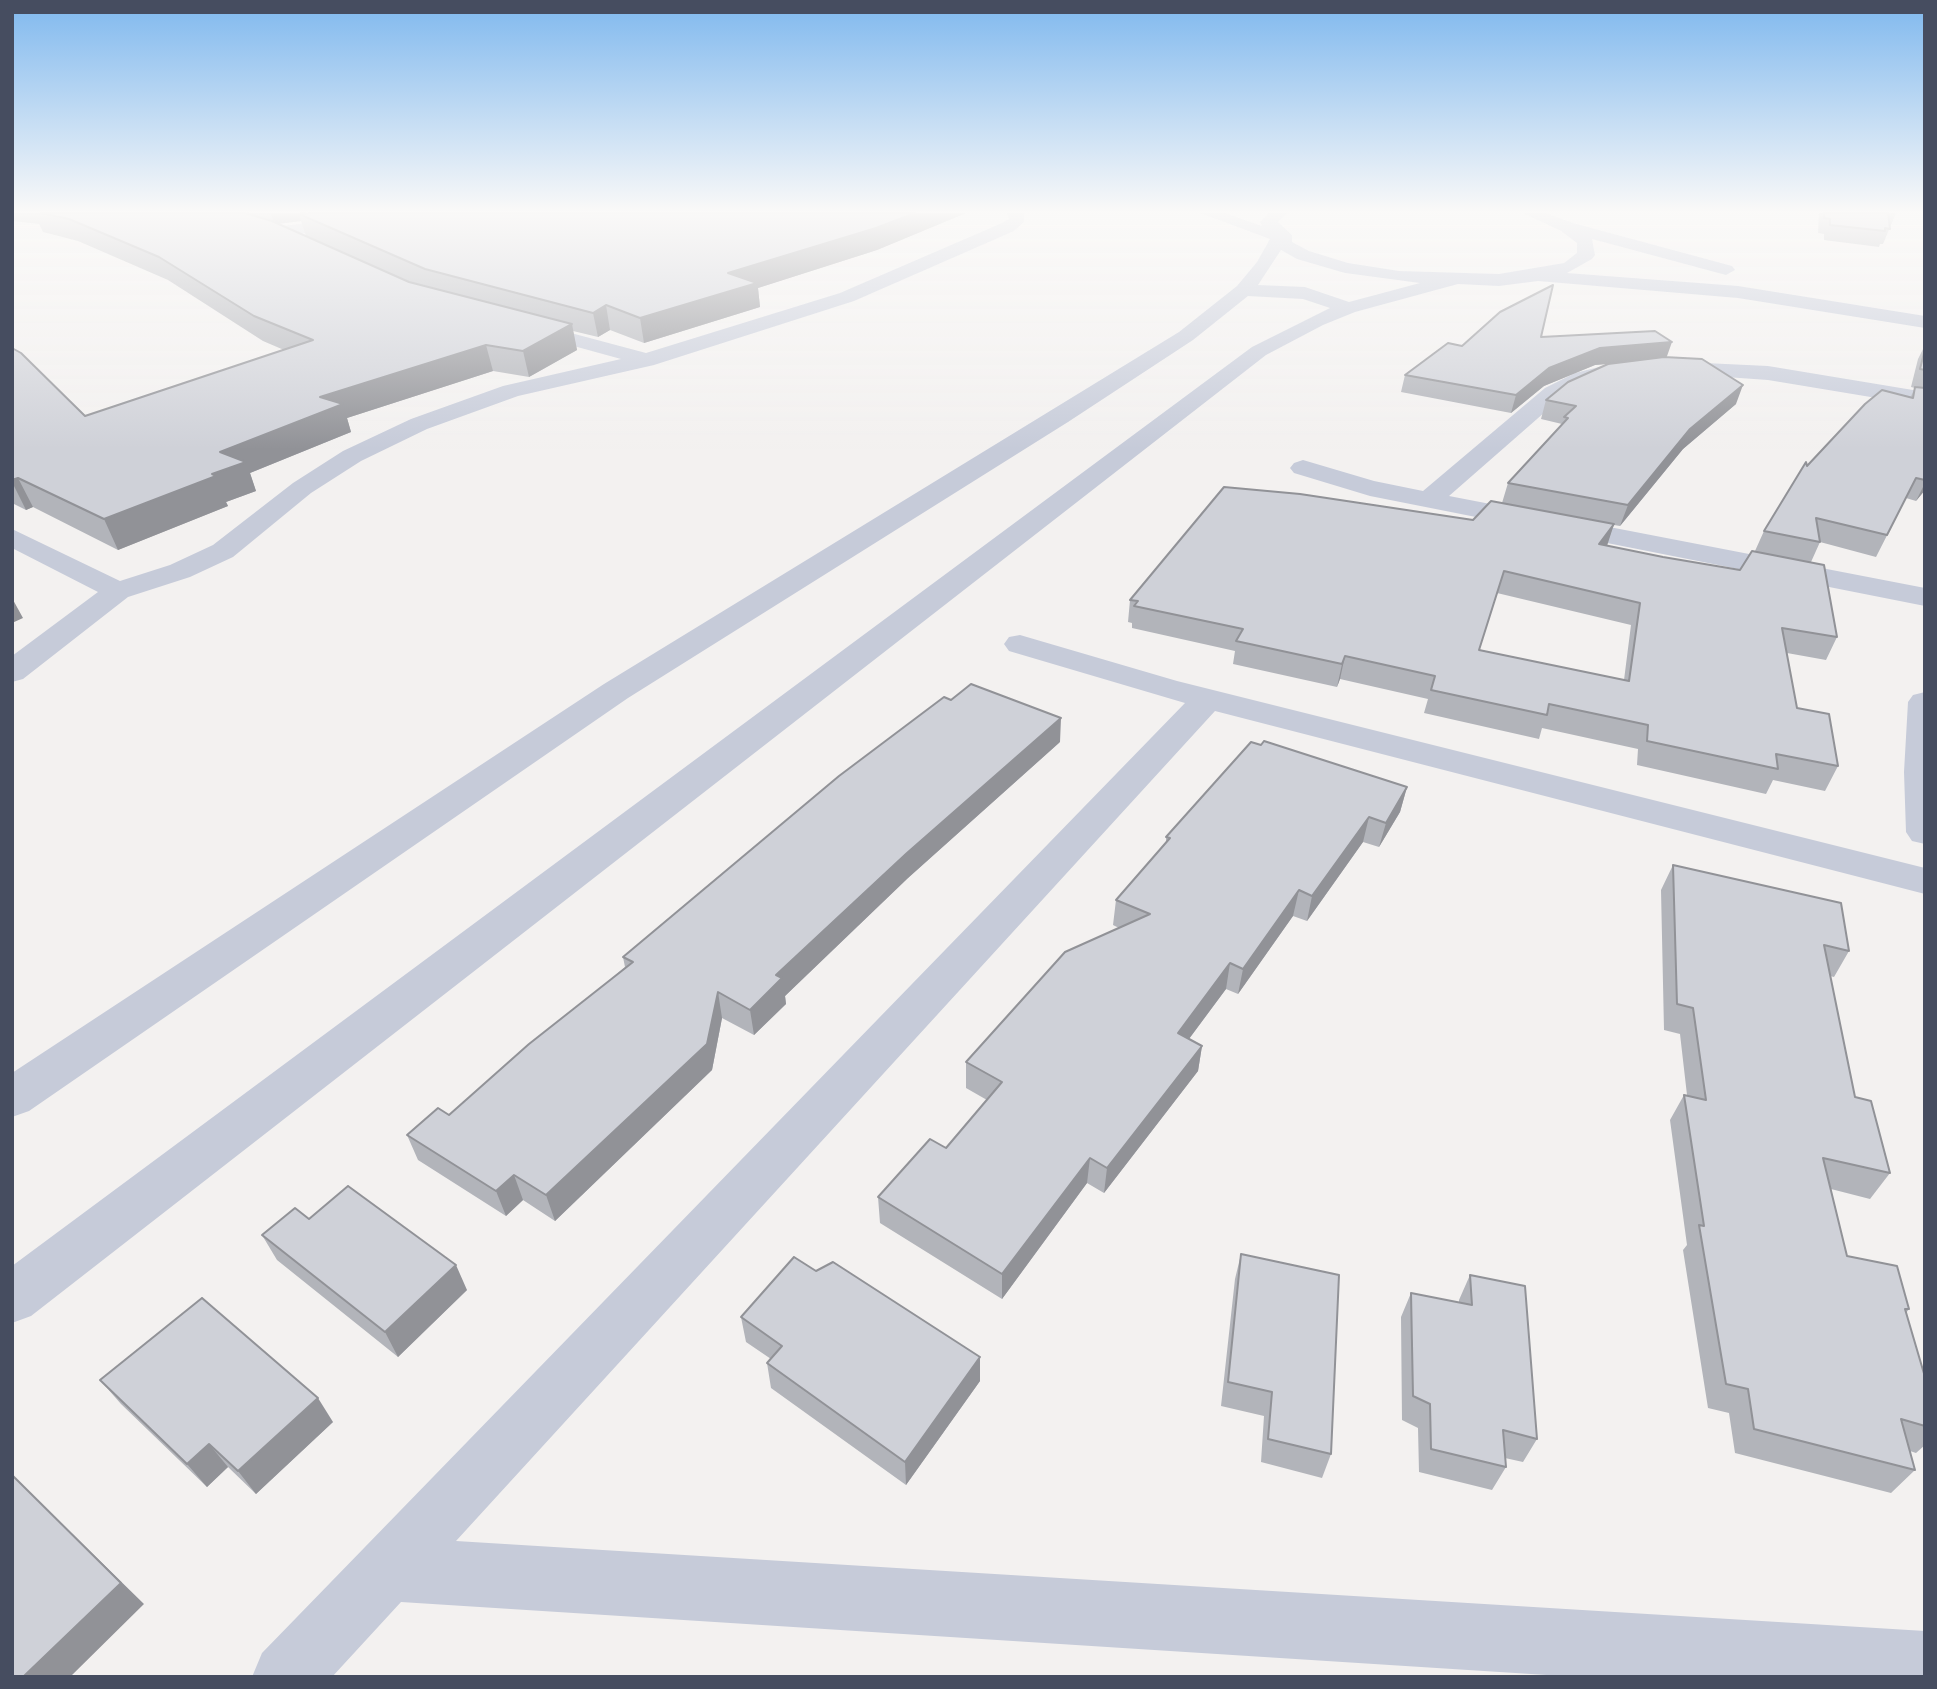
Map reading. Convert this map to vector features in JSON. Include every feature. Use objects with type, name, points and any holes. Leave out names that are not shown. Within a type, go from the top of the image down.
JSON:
[{"type":"street","points":[[12,672],[118,591],[180,571],[223,551],[312,482],[352,456],[419,424],[511,391],[646,360],[859,292]]},
{"type":"street","points":[[12,1098],[616,691],[1060,417],[1209,320],[1242,292]]},
{"type":"street","points":[[1281,292],[1305,293],[1348,308]]},
{"type":"street","points":[[12,1298],[1259,351],[1315,321],[1348,308],[1409,292]]},
{"type":"street","points":[[1736,292],[1925,322]]},
{"type":"street","points":[[1845,292],[1925,306]]},
{"type":"street","points":[[502,321],[646,360]]},
{"type":"street","points":[[1428,500],[1553,393],[1583,378],[1632,369],[1690,367],[1768,373],[1925,399]]},
{"type":"street","points":[[1303,468],[1339,481],[1428,500],[1925,597]]},
{"type":"street","points":[[12,537],[118,591]]},
{"type":"street","points":[[1020,644],[1208,699],[1925,881]]},
{"type":"street","points":[[286,1677],[1208,699]]},
{"type":"street","points":[[1925,702],[1922,772],[1925,832]]},
{"type":"street","points":[[388,1569],[1925,1665]]},
{"type":"building","points":[[215,292],[447,292],[572,324],[523,351],[486,345],[320,397],[343,404],[220,452],[246,462],[104,519],[18,478],[12,480],[12,348],[21,353],[85,416],[313,340],[254,316]]},
{"type":"building","points":[[512,292],[728,292],[640,318],[606,305],[593,313]]},
{"type":"building","points":[[1540,292],[1551,292],[1541,337],[1655,331],[1672,342],[1600,348],[1549,368],[1516,395],[1405,375],[1448,343],[1462,346],[1500,312]]},
{"type":"building","points":[[1925,349],[1925,370],[1920,369]]},
{"type":"building","points":[[1664,357],[1702,359],[1743,385],[1690,429],[1628,505],[1508,483],[1576,406],[1546,400],[1568,382],[1608,364]]},
{"type":"building","points":[[1915,387],[1925,388],[1925,480],[1916,478],[1887,535],[1816,518],[1820,542],[1764,531],[1806,462],[1807,466],[1865,404],[1882,390],[1913,398]]},
{"type":"building","points":[[1224,487],[1300,494],[1473,520],[1491,501],[1614,524],[1599,544],[1663,557],[1740,570],[1752,551],[1824,565],[1837,637],[1782,628],[1797,708],[1829,714],[1838,766],[1776,754],[1778,769],[1647,741],[1648,725],[1549,704],[1547,715],[1431,690],[1435,676],[1345,656],[1342,664],[1236,641],[1243,629],[1134,606],[1138,601],[1130,600]],"holes":[[[1504,571],[1640,603],[1629,681],[1479,650]]]},
{"type":"building","points":[[971,684],[1061,718],[907,853],[776,975],[782,978],[750,1010],[718,992],[707,1044],[546,1195],[514,1175],[496,1191],[407,1135],[438,1108],[449,1115],[529,1044],[633,962],[623,957],[839,776],[944,697],[951,700]]},
{"type":"building","points":[[1264,741],[1407,787],[1386,823],[1369,817],[1312,896],[1299,890],[1243,969],[1230,963],[1178,1033],[1202,1046],[1107,1168],[1090,1158],[1002,1274],[878,1197],[930,1139],[946,1148],[1002,1082],[966,1062],[1065,952],[1150,914],[1116,900],[1170,838],[1166,837],[1251,742],[1261,745]]},
{"type":"building","points":[[1673,865],[1841,903],[1849,951],[1824,945],[1855,1097],[1871,1101],[1890,1173],[1823,1158],[1847,1256],[1897,1266],[1909,1309],[1905,1309],[1925,1377],[1925,1426],[1901,1419],[1915,1470],[1754,1429],[1748,1389],[1726,1384],[1699,1225],[1704,1226],[1684,1095],[1706,1100],[1693,1008],[1677,1004]]},
{"type":"building","points":[[348,1186],[456,1265],[385,1332],[262,1235],[295,1208],[309,1219]]},
{"type":"building","points":[[1241,1254],[1339,1275],[1331,1454],[1268,1439],[1272,1392],[1228,1382]]},
{"type":"building","points":[[794,1257],[816,1271],[833,1262],[980,1357],[905,1462],[767,1363],[782,1346],[741,1317]]},
{"type":"building","points":[[1470,1275],[1525,1286],[1537,1439],[1503,1430],[1506,1467],[1431,1449],[1430,1404],[1413,1396],[1411,1293],[1472,1305]]},
{"type":"building","points":[[202,1298],[318,1398],[238,1471],[209,1444],[187,1464],[100,1380]]},
{"type":"building","points":[[12,1475],[121,1583],[23,1677],[12,1677]]}]
